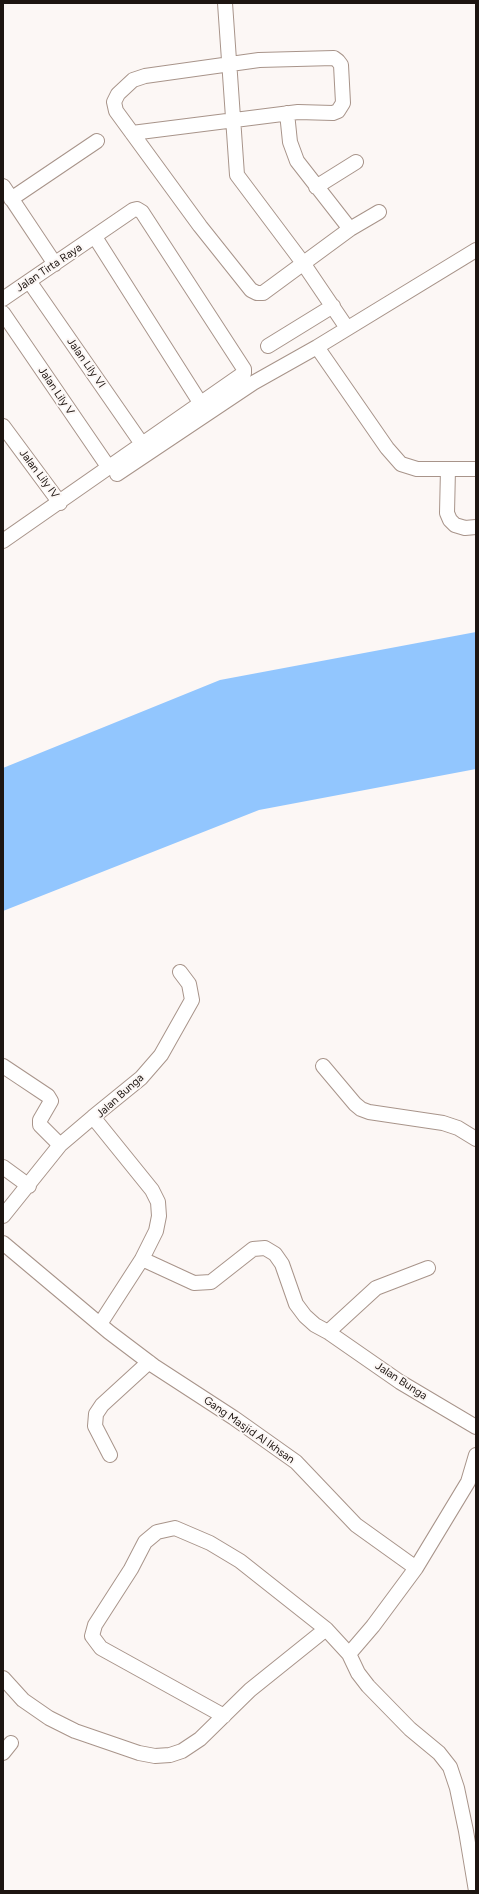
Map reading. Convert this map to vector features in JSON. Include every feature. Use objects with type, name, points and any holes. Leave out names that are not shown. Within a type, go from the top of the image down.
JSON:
[{"type":"street","points":[[225,3],[228,64],[237,175],[303,263],[347,328]]},
{"type":"street","points":[[132,133],[287,113],[333,113],[338,111],[343,103],[340,65],[338,60],[327,57],[259,60],[145,76],[133,80],[123,87],[114,102],[116,111],[132,133],[200,226],[251,290],[257,294],[263,294],[350,229],[379,212]]},
{"type":"street","points":[[287,113],[294,154],[316,187],[350,229]]},
{"type":"street","points":[[11,199],[97,141]]},
{"type":"street","points":[[316,187],[356,162]]},
{"type":"street","points":[[3,186],[55,264]]},
{"type":"street","name":"Jalan Tirta Raya","points":[[3,299],[137,209],[142,212],[244,369],[244,373],[201,404]]},
{"type":"street","points":[[4,542],[201,404],[95,237]]},
{"type":"street","points":[[4,542],[253,383],[317,347],[476,250]]},
{"type":"street","name":"Jalan Lily VI","points":[[29,281],[142,444]]},
{"type":"street","points":[[268,346],[333,306]]},
{"type":"street","name":"Jalan Lily V","points":[[3,313],[109,468]]},
{"type":"street","points":[[317,347],[387,448],[401,464],[416,469],[476,469]]},
{"type":"street","name":"Jalan Lily IV","points":[[3,426],[60,503]]},
{"type":"street","points":[[448,469],[447,513],[450,520],[455,525],[465,528],[476,527]]},
{"type":"street","name":"Jalan Bunga","points":[[100,1324],[142,1259],[156,1231],[159,1216],[158,1202],[152,1190],[93,1117],[141,1078],[161,1055],[192,1000],[189,984],[180,972]]},
{"type":"street","points":[[3,1066],[48,1096],[51,1101],[40,1120],[40,1125],[60,1145]]},
{"type":"street","points":[[323,1066],[361,1109],[369,1112],[443,1123],[458,1128],[476,1139]]},
{"type":"street","points":[[3,1216],[29,1186],[60,1145],[93,1117]]},
{"type":"street","points":[[3,1167],[29,1186]]},
{"type":"street","name":"Gang Masjid Al Ikhsan","points":[[3,1243],[100,1324],[149,1362],[276,1446],[309,1474],[356,1525],[416,1568]]},
{"type":"street","name":"Jalan Bunga","points":[[142,1259],[194,1283],[211,1282],[253,1249],[265,1248],[275,1254],[282,1264],[296,1304],[305,1316],[315,1325],[328,1332],[400,1382],[476,1427]]},
{"type":"street","points":[[328,1332],[376,1288],[428,1268]]},
{"type":"street","points":[[110,1455],[95,1426],[94,1421],[96,1414],[102,1405],[149,1362]]},
{"type":"street","points":[[349,1654],[373,1626],[416,1568],[468,1482],[476,1455]]},
{"type":"street","points":[[224,1716],[101,1648],[92,1636],[95,1625],[131,1569],[145,1542],[150,1536],[167,1529],[175,1528],[210,1542],[240,1561],[326,1629],[349,1654],[358,1673],[368,1686],[410,1729],[439,1753],[450,1767],[457,1788],[476,1891]]},
{"type":"street","points":[[3,1678],[23,1700],[49,1718],[75,1732],[139,1753],[155,1756],[170,1755],[182,1751],[200,1739],[250,1690],[326,1629]]},
{"type":"water","points":[[476,632],[476,769],[259,810],[3,911],[3,768],[220,680]]}]
